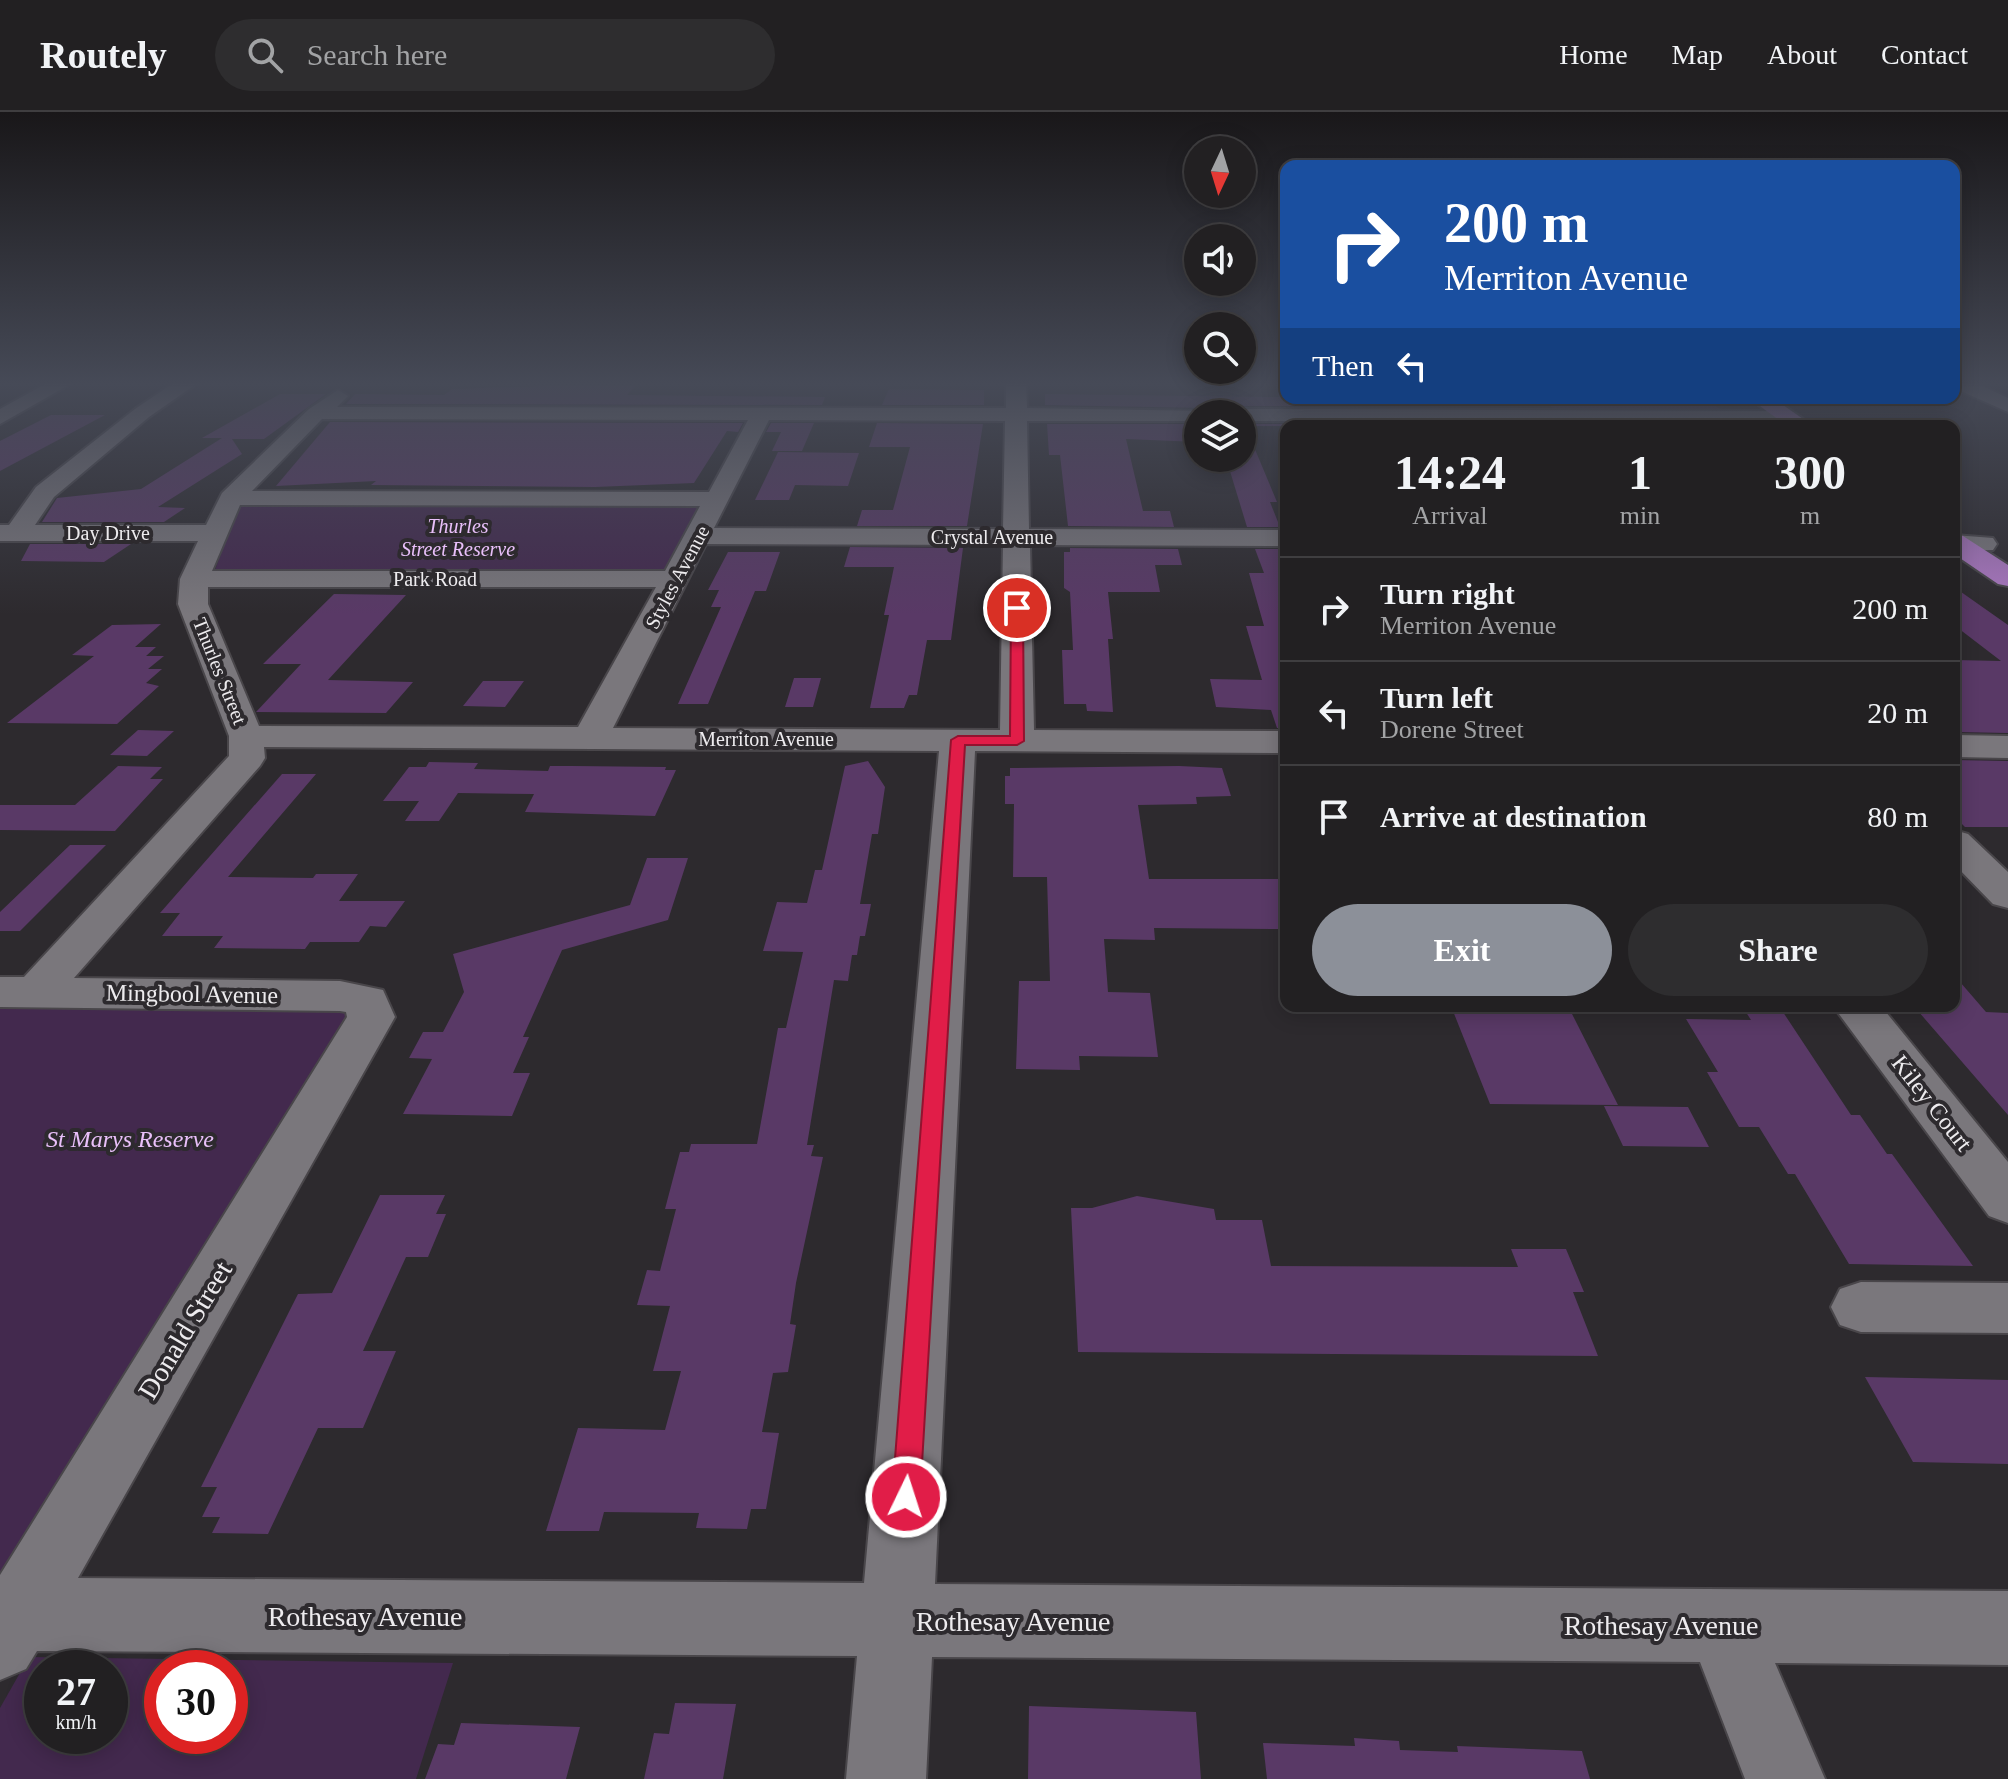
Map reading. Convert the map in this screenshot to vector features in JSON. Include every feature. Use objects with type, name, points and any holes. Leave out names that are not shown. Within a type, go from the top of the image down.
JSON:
[{"type":"highway","points":[[1960,539],[2008,559]]},
{"type":"highway","points":[[1960,539],[2008,578]]},
{"type":"street","points":[[9,533],[45,492],[85,460]]},
{"type":"street","points":[[194,579],[231,498],[269,460]]},
{"type":"street","name":"Styles Avenue","points":[[590,738],[738,460]]},
{"type":"street","points":[[1016,460],[1017,741]]},
{"type":"street","points":[[231,498],[718,499]]},
{"type":"street","name":"Day Drive","points":[[9,533],[215,533]]},
{"type":"street","name":"Crystal Avenue","points":[[699,536],[1280,538]]},
{"type":"street","name":"Park Road","points":[[194,579],[675,579]]},
{"type":"street","name":"Thurles Street","points":[[18,992],[247,758],[246,736],[193,604],[194,579]]},
{"type":"street","name":"Merriton Avenue","points":[[246,736],[1280,742]]},
{"type":"street","points":[[886,1779],[958,740]]},
{"type":"street","points":[[1960,746],[2008,747]]},
{"type":"street","points":[[1960,848],[2008,895]]},
{"type":"street","name":"Mingbool Avenue","points":[[18,992],[340,996],[367,1001],[371,1017]]},
{"type":"street","name":"Kiley Court","points":[[1861,1012],[2008,1201]]},
{"type":"street","name":"Donald Street","points":[[9,1629],[371,1017]]},
{"type":"street","points":[[1861,1307],[2008,1308]]},
{"type":"street","name":"Rothesay Avenue","points":[[9,1629],[897,1620],[2008,1628]]},
{"type":"street","points":[[1722,1626],[1785,1779]]},
{"type":"green space","name":"Thurles Street Reserve","points":[[256,502],[701,504],[664,570],[649,573],[225,574],[215,570],[238,507]]},
{"type":"green space","name":"St Marys Reserve","points":[[0,1007],[360,1009],[0,1606]]},
{"type":"green space","points":[[128,1658],[144,1659],[144,1754],[248,1754],[248,1660],[453,1663],[416,1779],[0,1779],[0,1708],[24,1666],[24,1754],[128,1754]]},
{"type":"building","points":[[0,460],[21,460],[0,471]]},
{"type":"building","points":[[187,460],[233,460],[158,507],[185,508],[164,522],[42,522],[57,498],[141,489]]},
{"type":"building","points":[[298,460],[709,460],[694,483],[595,487],[371,485],[376,481],[276,486]]},
{"type":"building","points":[[774,460],[857,460],[848,486],[795,485],[789,500],[755,500]]},
{"type":"building","points":[[907,460],[977,460],[967,526],[857,526],[862,510],[893,510]]},
{"type":"building","points":[[1061,460],[1131,460],[1143,511],[1170,511],[1174,527],[1068,526]]},
{"type":"building","points":[[1256,460],[1259,460],[1277,502],[1270,502],[1280,527],[1247,527],[1230,472],[1256,472]]},
{"type":"building","points":[[30,544],[131,544],[104,562],[21,561]]},
{"type":"building","points":[[850,547],[963,548],[951,640],[927,640],[917,695],[909,695],[904,708],[870,708],[889,615],[884,615],[894,567],[844,567]]},
{"type":"building","points":[[1070,548],[1178,549],[1182,565],[1155,565],[1160,592],[1108,592],[1113,639],[1108,639],[1113,712],[1087,711],[1086,704],[1064,704],[1062,650],[1073,650],[1070,592],[1064,588],[1064,552],[1070,552]]},
{"type":"building","points":[[1255,549],[1280,549],[1280,728],[1277,728],[1271,710],[1216,707],[1210,679],[1262,680],[1246,626],[1264,626],[1249,573],[1264,573]]},
{"type":"building","points":[[728,552],[780,552],[766,591],[755,591],[708,704],[678,704],[721,607],[711,607],[719,590],[708,590]]},
{"type":"building","points":[[1960,591],[2008,625],[2008,733],[1960,732],[1960,660],[2001,661],[1960,630]]},
{"type":"building","points":[[334,594],[406,595],[328,680],[413,682],[386,713],[256,712],[301,664],[263,664]]},
{"type":"building","points":[[161,624],[135,647],[156,647],[146,656],[164,656],[148,669],[162,669],[146,683],[159,686],[117,724],[7,723],[94,656],[72,655],[112,625]]},
{"type":"building","points":[[794,678],[821,678],[813,707],[785,707]]},
{"type":"building","points":[[483,681],[524,681],[505,707],[463,706]]},
{"type":"building","points":[[138,730],[174,731],[147,756],[110,755]]},
{"type":"building","points":[[1960,760],[2008,761],[2008,827],[1965,827],[1960,822]]},
{"type":"building","points":[[868,761],[885,787],[878,834],[872,834],[860,904],[871,904],[865,936],[860,936],[857,955],[852,955],[848,981],[834,980],[807,1145],[814,1145],[811,1156],[823,1157],[796,1283],[790,1324],[796,1325],[788,1372],[773,1373],[762,1432],[779,1433],[766,1509],[751,1509],[747,1529],[696,1528],[699,1513],[604,1512],[599,1531],[546,1531],[578,1428],[665,1430],[681,1371],[653,1371],[670,1306],[637,1305],[647,1270],[660,1271],[676,1209],[665,1209],[680,1152],[689,1152],[691,1144],[757,1144],[778,1028],[786,1028],[803,952],[763,951],[777,902],[807,903],[815,870],[822,870],[845,766]]},
{"type":"building","points":[[429,762],[478,763],[474,769],[548,771],[550,766],[573,766],[666,767],[665,770],[676,770],[655,816],[525,812],[534,794],[458,793],[439,821],[405,821],[419,801],[383,801],[409,767],[426,767]]},
{"type":"building","points":[[118,766],[162,767],[150,779],[163,779],[115,831],[0,830],[0,805],[75,805]]},
{"type":"building","points":[[1010,768],[1222,768],[1231,796],[1196,797],[1197,804],[1138,805],[1149,879],[1280,879],[1280,929],[1154,928],[1155,940],[1104,939],[1108,992],[1150,993],[1158,1057],[1079,1056],[1080,1070],[1016,1069],[1019,981],[1050,981],[1047,877],[1013,877],[1014,804],[1005,804],[1005,776],[1010,776]]},
{"type":"building","points":[[282,774],[316,774],[228,877],[313,878],[316,874],[358,874],[339,901],[405,901],[386,927],[370,926],[359,942],[310,942],[305,949],[214,948],[223,936],[162,936],[180,913],[160,913]]},
{"type":"building","points":[[70,845],[106,845],[20,931],[0,931],[0,912]]},
{"type":"building","points":[[647,858],[688,858],[668,920],[562,950],[523,1037],[529,1037],[513,1073],[530,1073],[512,1116],[403,1114],[432,1059],[409,1058],[423,1032],[443,1032],[464,992],[453,954],[630,905]]},
{"type":"building","points":[[1960,982],[1986,1012],[2008,1013],[2008,1115],[1919,1012],[1960,1012]]},
{"type":"building","points":[[1453,1012],[1571,1012],[1618,1105],[1490,1104]]},
{"type":"building","points":[[1746,1012],[1783,1012],[1851,1115],[1860,1115],[1887,1154],[1892,1154],[1973,1266],[1849,1264],[1795,1174],[1788,1174],[1759,1127],[1739,1127],[1707,1072],[1718,1072],[1686,1019],[1751,1020]]},
{"type":"building","points":[[1604,1106],[1688,1107],[1709,1147],[1623,1146]]},
{"type":"building","points":[[380,1195],[445,1195],[436,1214],[446,1214],[428,1257],[406,1257],[363,1351],[396,1351],[363,1428],[318,1428],[268,1534],[212,1533],[220,1517],[202,1517],[217,1487],[201,1487],[298,1294],[332,1293]]},
{"type":"building","points":[[1137,1196],[1214,1209],[1216,1220],[1262,1220],[1271,1266],[1518,1267],[1511,1249],[1566,1249],[1584,1292],[1573,1292],[1598,1356],[1078,1352],[1071,1208],[1092,1208]]},
{"type":"building","points":[[1865,1377],[2008,1380],[2008,1464],[1913,1462]]},
{"type":"building","points":[[675,1703],[736,1704],[723,1779],[644,1779],[654,1733],[669,1734]]},
{"type":"building","points":[[1029,1706],[1196,1712],[1201,1779],[1028,1779]]},
{"type":"building","points":[[461,1723],[580,1727],[566,1779],[425,1779],[438,1744],[454,1745]]},
{"type":"building","points":[[1354,1738],[1399,1741],[1400,1750],[1458,1752],[1457,1746],[1582,1751],[1590,1779],[1267,1779],[1263,1743],[1355,1746]]},
{"type":"route","points":[[906,1497],[958,740],[1017,741],[1017,608]]}]
